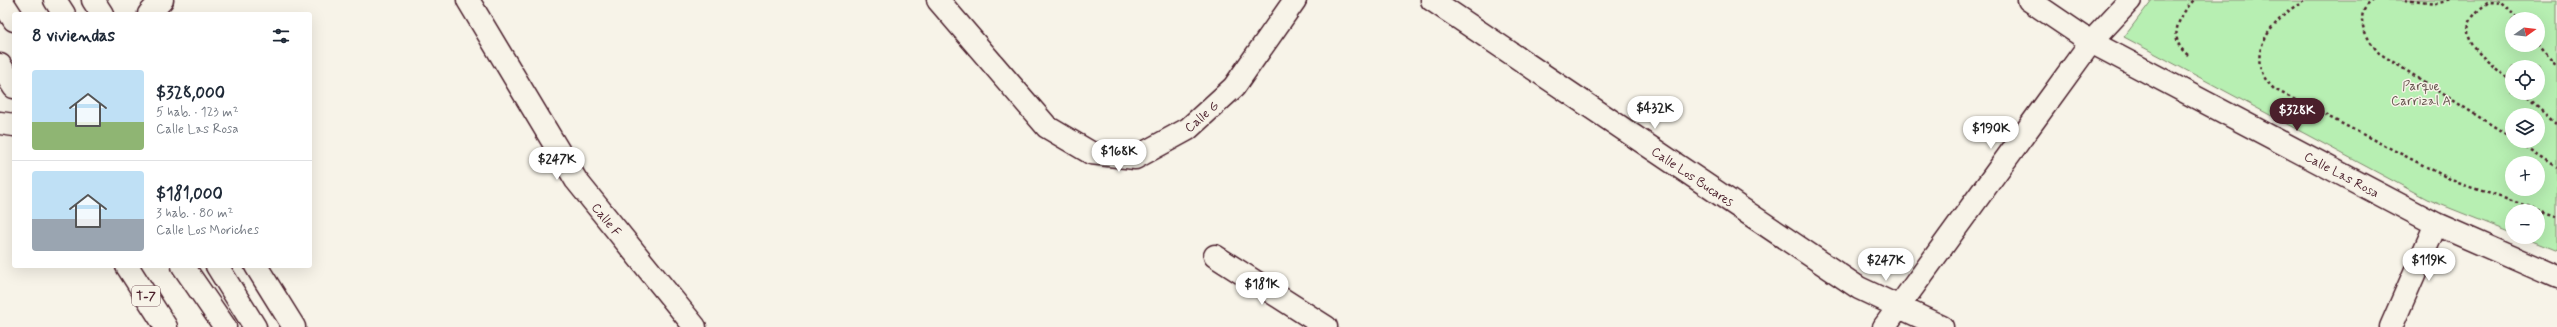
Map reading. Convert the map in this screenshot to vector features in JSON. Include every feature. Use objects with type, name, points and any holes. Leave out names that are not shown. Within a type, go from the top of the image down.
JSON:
[{"type":"main road","points":[[1,0],[12,17]]},
{"type":"main road","points":[[55,0],[63,12]]},
{"type":"main road","points":[[93,0],[101,12]]},
{"type":"main road","name":"Calle F","points":[[468,0],[576,180],[695,327]]},
{"type":"main road","name":"Calle G","points":[[938,0],[1047,127],[1091,153],[1135,158],[1188,129],[1234,86],[1295,0]]},
{"type":"main road","name":"Calle Los Bucares","points":[[1432,0],[1859,288],[1942,327]]},
{"type":"main road","name":"Calle Las Rosa","points":[[2029,0],[2091,42],[2436,224],[2557,277]]},
{"type":"main road","points":[[1884,327],[2091,42],[2130,0]]},
{"type":"main road","points":[[0,65],[12,84]]},
{"type":"main road","points":[[2391,327],[2436,224]]},
{"type":"main road","points":[[1215,256],[1326,327]]},
{"type":"main road","name":"T-7","points":[[128,268],[166,327]]},
{"type":"main road","points":[[184,268],[225,327]]},
{"type":"main road","points":[[218,268],[255,327]]},
{"type":"main road","points":[[257,268],[294,327]]},
{"type":"path","points":[[2192,58],[2177,43],[2176,34],[2178,21],[2194,0]]},
{"type":"path","points":[[2304,0],[2271,28],[2260,50],[2261,71],[2266,82],[2274,89],[2458,183],[2557,216]]},
{"type":"path","points":[[2374,0],[2365,9],[2362,22],[2367,39],[2379,53],[2505,134]]},
{"type":"path","points":[[2405,0],[2435,4],[2451,0]]},
{"type":"path","points":[[2505,76],[2480,55],[2469,42],[2469,23],[2474,14],[2489,2],[2502,3],[2511,12]]},
{"type":"path","points":[[2545,52],[2557,67]]},
{"type":"path","points":[[2532,100],[2557,123]]},
{"type":"path","points":[[2527,148],[2557,168]]},
{"type":"green space","name":"Parque Carrizal A","points":[[2152,0],[2557,0],[2557,251],[2540,244],[2545,244],[2545,204],[2505,204],[2505,230],[2427,199],[2124,37]]}]
